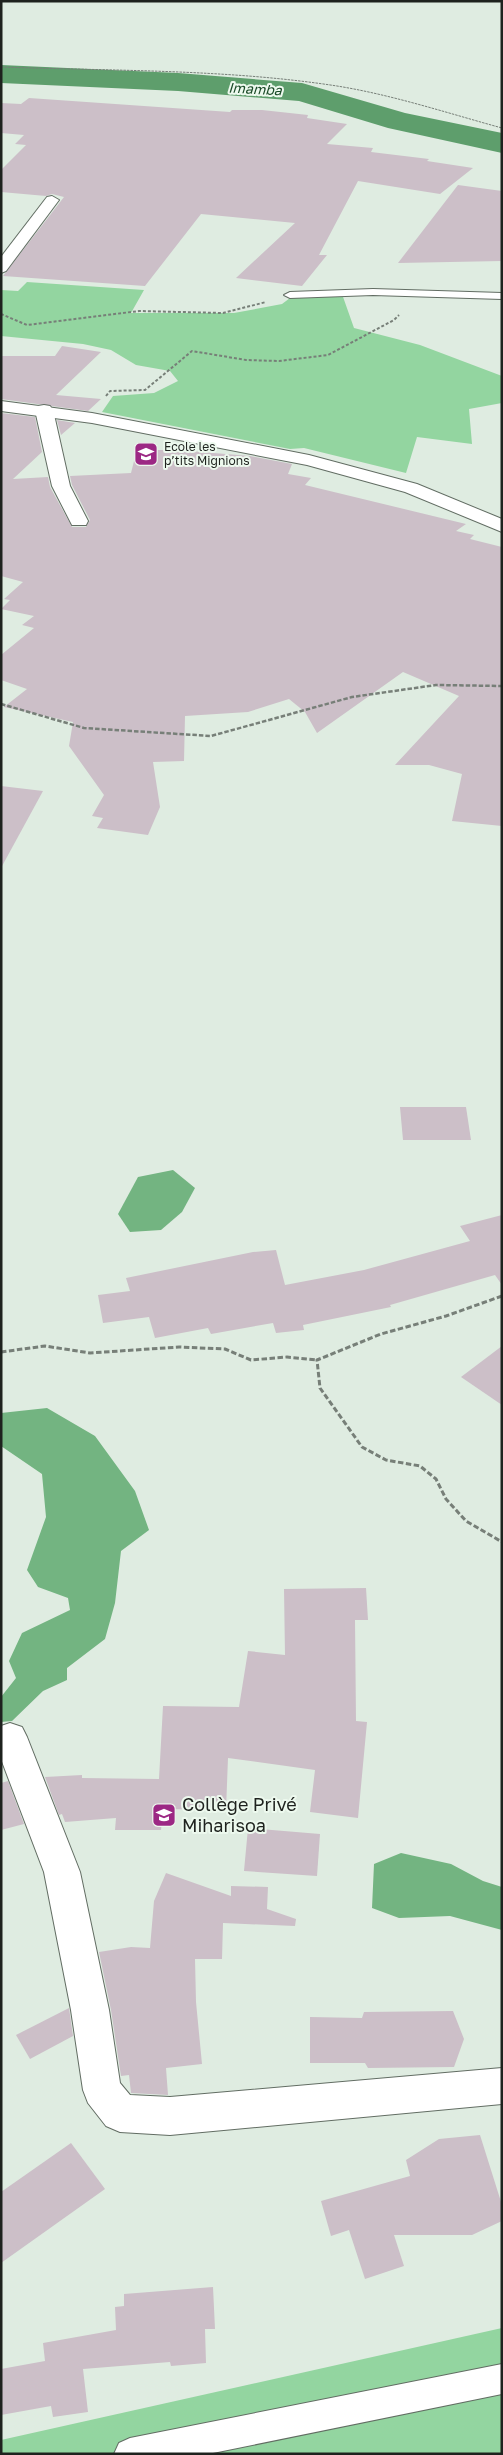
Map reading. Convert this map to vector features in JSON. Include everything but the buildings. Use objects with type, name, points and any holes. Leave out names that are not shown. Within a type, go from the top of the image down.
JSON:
[{"type":"street","points":[[1,268],[52,200]]},
{"type":"street","points":[[1,406],[44,410],[92,418],[309,460],[411,488],[502,526]]},
{"type":"street","points":[[44,410],[61,486],[79,522]]},
{"type":"street","points":[[6,1738],[62,1872],[90,2010],[102,2090],[120,2113],[170,2116],[502,2086]]},
{"type":"lane","points":[[290,295],[422,292],[502,296]]},
{"type":"lane","points":[[130,2454],[502,2379]]},
{"type":"path","points":[[1,67],[175,74],[314,84],[354,90],[502,128]]},
{"type":"path","points":[[92,418],[110,391],[145,390],[192,351],[246,360],[279,361],[328,355],[394,320],[422,292]]},
{"type":"path","points":[[1,314],[27,325],[139,311],[223,312],[290,295]]},
{"type":"path","points":[[1,704],[84,728],[211,736],[352,697],[436,685],[502,686]]},
{"type":"path","points":[[1,1352],[45,1346],[90,1353],[179,1347],[225,1349],[251,1360],[287,1357],[317,1360],[381,1334],[446,1316],[502,1296]]},
{"type":"path","points":[[317,1360],[320,1388],[362,1447],[386,1460],[420,1466],[436,1479],[446,1499],[466,1522],[502,1542]]},
{"type":"green space","points":[[27,282],[144,290],[131,313],[234,313],[282,304],[290,298],[342,294],[354,328],[420,345],[502,376],[502,403],[469,409],[472,444],[417,437],[406,473],[304,448],[290,449],[102,412],[113,396],[154,393],[178,381],[170,371],[136,365],[111,350],[83,344],[1,336],[1,290],[18,291]]},
{"type":"green space","points":[[173,1170],[195,1188],[182,1212],[161,1230],[130,1232],[118,1214],[138,1177]]},
{"type":"green space","points":[[47,1408],[95,1436],[135,1491],[149,1530],[121,1551],[115,1603],[105,1639],[67,1668],[67,1680],[43,1691],[12,1721],[1,1722],[1,1697],[16,1678],[9,1661],[22,1633],[70,1610],[68,1598],[38,1587],[27,1570],[46,1517],[42,1474],[1,1446],[1,1413]]},
{"type":"green space","points":[[401,1853],[451,1864],[483,1881],[502,1887],[502,1930],[450,1916],[399,1918],[372,1908],[374,1864]]},
{"type":"green space","points":[[502,2328],[502,2454],[1,2454],[1,2440]]},
{"type":"waterway","name":"Imamba","points":[[1,74],[178,82],[302,92],[399,121],[502,143]]},
{"type":"place","name":"Ecole les p’tits Mignions","points":[[146,454]]},
{"type":"place","name":"Collège Privé Miharisoa","points":[[164,1815]]}]
